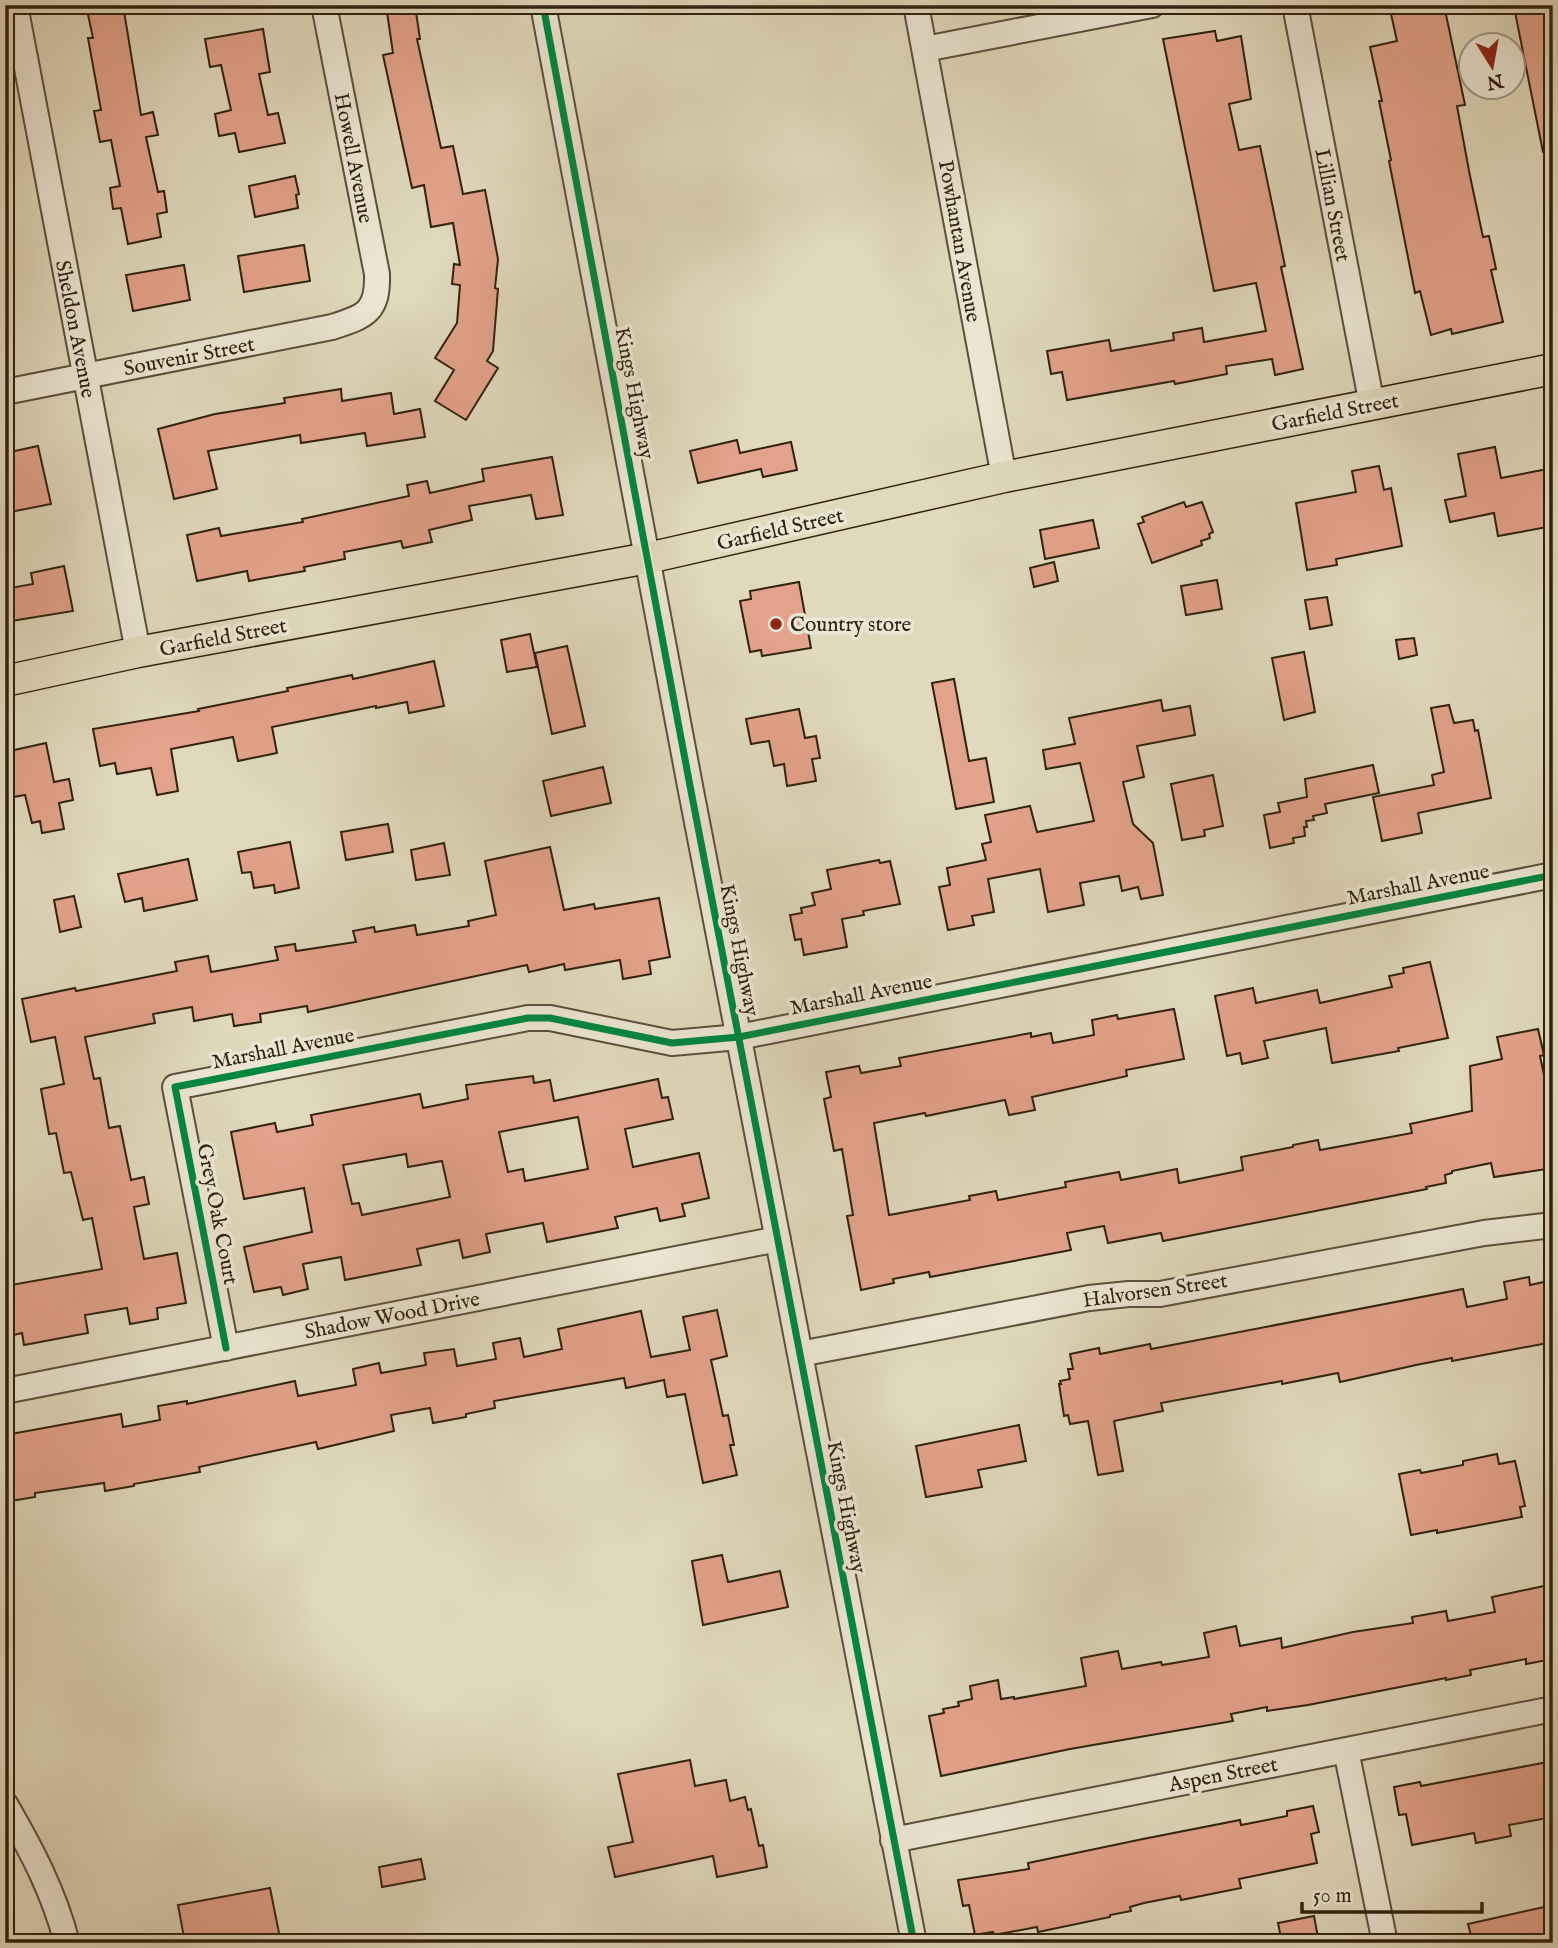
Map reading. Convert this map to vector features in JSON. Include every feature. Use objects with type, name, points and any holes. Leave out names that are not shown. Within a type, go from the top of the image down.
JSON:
[{"type":"main road","name":"Garfield Street","points":[[5,681],[138,652],[648,558],[1004,477],[1553,369]]},
{"type":"street","name":"Sheldon Avenue","points":[[15,5],[138,652]]},
{"type":"street","name":"Howell Avenue","points":[[324,5],[377,274],[377,295],[369,310]]},
{"type":"street","name":"Kings Highway","points":[[543,5],[688,777],[914,1943]]},
{"type":"street","name":"Powhantan Avenue","points":[[916,5],[1004,477]]},
{"type":"street","points":[[925,49],[1152,5]]},
{"type":"street","name":"Lillian Street","points":[[1295,5],[1372,405]]},
{"type":"street","name":"Souvenir Street","points":[[5,392],[332,327],[354,320],[369,310]]},
{"type":"street","name":"Marshall Avenue","points":[[175,1087],[528,1018],[550,1018],[672,1042],[739,1037],[1553,874]]},
{"type":"street","name":"Grey Oak Court","points":[[175,1087],[226,1348]]},
{"type":"street","name":"Halvorsen Street","points":[[800,1354],[1089,1298],[1160,1294],[1472,1235],[1553,1225]]},
{"type":"street","name":"Shadow Wood Drive","points":[[5,1391],[778,1239]]},
{"type":"street","name":"Aspen Street","points":[[893,1840],[1553,1709]]},
{"type":"street","points":[[1346,1750],[1385,1943]]},
{"type":"street","points":[[5,1804],[35,1856],[58,1908],[67,1943]]},
{"type":"building","points":[[86,5],[123,5],[141,115],[153,112],[158,135],[146,137],[158,192],[164,191],[167,212],[157,214],[161,237],[128,244],[121,208],[113,209],[110,188],[120,186],[111,140],[100,142],[94,111],[101,110],[88,38],[93,38]]},
{"type":"building","points":[[386,5],[415,5],[420,39],[417,39],[441,148],[453,146],[463,194],[485,190],[498,259],[493,351],[487,361],[498,368],[466,420],[435,401],[454,370],[435,358],[457,323],[460,285],[452,284],[454,264],[460,265],[453,223],[431,227],[424,185],[412,188],[383,55],[393,53]]},
{"type":"building","points":[[1389,5],[1444,5],[1456,62],[1456,102],[1464,102],[1465,105],[1457,106],[1483,237],[1489,236],[1496,269],[1491,270],[1503,322],[1452,334],[1451,329],[1431,335],[1420,291],[1415,293],[1370,47],[1397,41]]},
{"type":"building","points":[[1553,5],[1553,151],[1543,152],[1526,67],[1526,32],[1519,32],[1514,7]]},
{"type":"building","points":[[263,29],[270,72],[259,74],[268,115],[278,113],[285,143],[239,152],[235,133],[219,136],[215,114],[231,110],[221,65],[210,67],[205,39]]},
{"type":"building","points":[[1215,31],[1217,41],[1241,36],[1251,99],[1229,104],[1239,150],[1260,146],[1285,266],[1281,267],[1303,369],[1275,375],[1272,359],[1226,366],[1227,374],[1067,400],[1062,372],[1051,374],[1047,351],[1109,340],[1111,351],[1174,340],[1173,333],[1202,328],[1204,342],[1266,331],[1256,283],[1214,291],[1163,39]]},
{"type":"building","points":[[295,176],[299,194],[296,195],[298,208],[255,217],[249,186]]},
{"type":"building","points":[[304,245],[310,281],[244,292],[238,256]]},
{"type":"building","points":[[184,265],[190,300],[133,311],[126,275]]},
{"type":"building","points":[[341,389],[342,401],[391,393],[394,414],[420,409],[425,437],[367,446],[365,433],[301,443],[300,435],[208,451],[217,489],[174,499],[158,429],[215,414],[285,403],[284,398]]},
{"type":"building","points":[[737,440],[740,453],[791,442],[797,470],[763,477],[761,469],[698,483],[690,451]]},
{"type":"building","points":[[38,446],[51,504],[5,513],[5,453]]},
{"type":"building","points":[[1495,447],[1501,478],[1553,468],[1553,526],[1498,536],[1494,513],[1450,522],[1445,500],[1466,496],[1458,454]]},
{"type":"building","points":[[552,457],[563,515],[536,519],[531,495],[469,506],[472,520],[429,530],[432,542],[403,548],[401,541],[344,552],[345,559],[304,567],[305,571],[249,581],[247,571],[197,581],[187,535],[219,528],[221,536],[303,522],[302,519],[409,496],[407,485],[427,481],[430,493],[484,481],[482,469]]},
{"type":"building","points":[[1379,466],[1384,490],[1391,488],[1402,546],[1336,559],[1337,565],[1307,570],[1296,503],[1356,492],[1352,471]]},
{"type":"building","points":[[1184,502],[1186,507],[1202,502],[1213,532],[1209,534],[1210,538],[1201,541],[1202,545],[1152,563],[1138,524],[1144,522],[1142,517]]},
{"type":"building","points":[[1093,520],[1099,548],[1045,559],[1040,530]]},
{"type":"building","points":[[1054,562],[1058,581],[1034,587],[1030,568]]},
{"type":"building","points":[[64,566],[73,611],[5,622],[5,589],[33,584],[31,573]]},
{"type":"building","points":[[1217,580],[1222,609],[1186,615],[1181,586]]},
{"type":"building","name":"Country store","points":[[799,582],[811,648],[762,656],[761,650],[750,652],[740,601],[751,599],[750,591]]},
{"type":"building","points":[[1327,597],[1332,625],[1310,629],[1305,600]]},
{"type":"building","points":[[530,634],[537,667],[507,672],[501,640]]},
{"type":"building","points":[[1414,638],[1417,655],[1399,659],[1396,640]]},
{"type":"building","points":[[567,646],[585,726],[552,734],[535,653]]},
{"type":"building","points":[[1304,652],[1315,712],[1284,720],[1272,658]]},
{"type":"building","points":[[434,661],[444,706],[409,713],[407,702],[272,727],[277,753],[238,761],[233,737],[171,749],[178,791],[157,795],[151,768],[117,774],[115,763],[100,766],[93,729],[199,711],[198,709],[288,691],[287,688],[352,675],[353,679]]},
{"type":"building","points":[[954,679],[969,761],[986,758],[994,802],[956,809],[932,683]]},
{"type":"building","points":[[1161,700],[1163,711],[1190,706],[1195,735],[1137,746],[1144,777],[1123,782],[1133,824],[1153,843],[1163,895],[1141,899],[1138,887],[1122,891],[1119,876],[1080,883],[1084,905],[1048,912],[1040,869],[988,879],[994,912],[972,916],[974,925],[948,930],[939,887],[950,885],[947,868],[986,860],[982,844],[991,842],[985,815],[1030,806],[1037,832],[1094,821],[1080,763],[1046,769],[1043,750],[1075,744],[1069,718]]},
{"type":"building","points":[[1449,705],[1454,723],[1473,720],[1475,731],[1478,730],[1491,798],[1418,813],[1422,833],[1382,841],[1373,797],[1434,785],[1432,775],[1444,772],[1431,708]]},
{"type":"building","points":[[799,709],[805,738],[816,736],[820,758],[812,759],[816,781],[787,786],[784,764],[774,766],[769,741],[751,744],[746,719]]},
{"type":"building","points":[[46,743],[54,782],[69,779],[73,800],[59,803],[64,829],[42,833],[40,821],[32,823],[25,795],[8,798],[5,752]]},
{"type":"building","points":[[1373,765],[1379,793],[1325,804],[1327,813],[1313,816],[1314,820],[1306,821],[1305,836],[1293,838],[1294,843],[1270,848],[1264,815],[1280,812],[1278,803],[1307,797],[1305,779]]},
{"type":"building","points":[[603,767],[611,803],[551,816],[543,781]]},
{"type":"building","points":[[1213,775],[1223,826],[1204,830],[1205,836],[1182,840],[1171,784]]},
{"type":"building","points":[[388,824],[393,852],[346,860],[341,832]]},
{"type":"building","points":[[290,842],[299,888],[275,893],[274,885],[254,888],[251,872],[242,873],[238,852]]},
{"type":"building","points":[[444,843],[450,875],[416,880],[411,850]]},
{"type":"building","points":[[550,847],[564,910],[594,904],[595,909],[659,898],[670,957],[649,961],[651,974],[623,979],[620,960],[565,970],[564,964],[529,972],[527,965],[308,1012],[307,1006],[260,1014],[261,1022],[234,1026],[232,1014],[194,1021],[192,1007],[153,1014],[155,1023],[85,1037],[94,1079],[100,1078],[109,1128],[120,1126],[131,1180],[144,1177],[149,1204],[134,1207],[144,1259],[177,1253],[186,1303],[157,1308],[158,1319],[130,1324],[127,1308],[85,1315],[88,1333],[24,1345],[22,1333],[5,1337],[5,1286],[102,1269],[92,1218],[83,1220],[71,1172],[64,1173],[56,1133],[49,1134],[41,1089],[64,1084],[55,1037],[31,1042],[22,999],[177,971],[175,962],[208,956],[211,972],[278,960],[275,947],[295,944],[296,951],[356,942],[353,931],[374,927],[375,932],[415,925],[417,935],[469,926],[468,921],[496,915],[485,861]]},
{"type":"building","points":[[188,859],[197,900],[144,911],[142,898],[125,902],[118,874]]},
{"type":"building","points":[[879,860],[880,863],[890,861],[900,904],[863,911],[864,915],[842,919],[847,947],[804,955],[801,939],[795,940],[790,915],[802,913],[801,908],[815,905],[812,893],[831,889],[827,870]]},
{"type":"building","points":[[74,896],[81,927],[60,932],[54,900]]},
{"type":"building","points":[[1430,962],[1448,1038],[1398,1048],[1399,1051],[1332,1063],[1326,1028],[1264,1041],[1268,1058],[1242,1064],[1240,1053],[1227,1056],[1215,996],[1253,988],[1256,1003],[1317,990],[1320,1003],[1392,987],[1389,976],[1404,973],[1403,968]]},
{"type":"building","points":[[1174,1009],[1184,1059],[1126,1070],[1127,1076],[1032,1097],[1035,1110],[1009,1115],[1005,1100],[874,1123],[889,1215],[970,1200],[969,1196],[996,1191],[998,1200],[1066,1187],[1065,1182],[1119,1172],[1121,1180],[1177,1169],[1179,1183],[1243,1170],[1241,1157],[1293,1145],[1318,1140],[1320,1150],[1412,1133],[1410,1124],[1472,1111],[1470,1066],[1502,1059],[1497,1037],[1538,1029],[1544,1055],[1540,1056],[1548,1094],[1553,1093],[1553,1168],[1494,1177],[1491,1163],[1452,1171],[1445,1175],[1446,1183],[1426,1187],[1427,1189],[1163,1241],[1161,1233],[1108,1243],[1104,1226],[1067,1233],[1071,1250],[930,1277],[929,1272],[893,1279],[894,1283],[861,1290],[847,1216],[853,1215],[842,1149],[834,1151],[824,1099],[831,1097],[826,1072],[859,1066],[861,1073],[901,1066],[899,1058],[1031,1033],[1031,1037],[1051,1033],[1053,1043],[1094,1035],[1092,1020],[1117,1015],[1118,1019]]},
{"type":"building","points":[[533,1076],[534,1083],[550,1080],[554,1101],[658,1079],[662,1098],[668,1097],[673,1119],[625,1129],[633,1167],[699,1153],[709,1198],[682,1204],[685,1216],[660,1221],[657,1208],[615,1217],[618,1228],[547,1242],[543,1223],[486,1234],[490,1252],[463,1258],[459,1240],[417,1249],[421,1265],[345,1280],[341,1257],[303,1264],[308,1289],[283,1295],[281,1287],[254,1292],[244,1247],[312,1232],[304,1188],[244,1199],[231,1132],[275,1123],[277,1132],[313,1125],[311,1115],[420,1094],[423,1108],[468,1099],[466,1085]],"holes":[[[578,1117],[588,1169],[525,1181],[523,1169],[508,1172],[499,1132]],[[406,1154],[408,1167],[442,1161],[450,1197],[362,1215],[359,1203],[352,1204],[343,1165]]]},
{"type":"building","points":[[1529,1277],[1530,1285],[1553,1280],[1553,1342],[1452,1361],[1452,1358],[1340,1382],[1338,1373],[1161,1403],[1163,1411],[1114,1421],[1123,1471],[1098,1475],[1088,1421],[1070,1424],[1068,1415],[1064,1416],[1059,1384],[1060,1381],[1070,1379],[1068,1369],[1073,1369],[1070,1354],[1099,1348],[1100,1354],[1150,1344],[1151,1349],[1463,1289],[1467,1307],[1507,1299],[1504,1282]]},
{"type":"building","points":[[717,1310],[727,1356],[711,1360],[723,1416],[728,1415],[734,1445],[730,1445],[737,1475],[703,1483],[685,1394],[667,1397],[664,1380],[626,1388],[624,1378],[494,1401],[495,1408],[433,1423],[430,1408],[391,1415],[394,1431],[318,1449],[316,1442],[199,1467],[200,1472],[134,1486],[105,1491],[104,1483],[35,1493],[35,1497],[5,1502],[5,1435],[121,1414],[123,1427],[160,1420],[158,1406],[187,1401],[187,1404],[295,1381],[298,1396],[356,1385],[353,1369],[379,1363],[381,1373],[426,1365],[424,1353],[454,1349],[457,1366],[496,1359],[493,1343],[520,1338],[524,1357],[562,1349],[558,1329],[641,1311],[651,1357],[690,1350],[683,1317]]},
{"type":"building","points":[[1019,1425],[1026,1461],[978,1470],[982,1487],[926,1497],[916,1446]]},
{"type":"building","points":[[1497,1454],[1499,1464],[1515,1461],[1525,1506],[1520,1507],[1522,1517],[1437,1533],[1437,1530],[1411,1535],[1399,1474],[1463,1465],[1463,1461]]},
{"type":"building","points":[[722,1555],[728,1582],[780,1571],[788,1607],[703,1625],[692,1561]]},
{"type":"building","points":[[1544,1586],[1546,1600],[1553,1599],[1553,1659],[1526,1664],[1526,1659],[1470,1670],[1471,1675],[1308,1705],[1267,1711],[1267,1707],[1231,1714],[1233,1721],[1070,1749],[941,1776],[929,1716],[944,1713],[943,1709],[959,1706],[958,1702],[972,1699],[970,1686],[998,1680],[1001,1699],[1014,1699],[1086,1686],[1081,1658],[1118,1651],[1122,1669],[1209,1657],[1204,1633],[1236,1626],[1240,1646],[1281,1638],[1282,1648],[1353,1632],[1413,1623],[1412,1617],[1446,1611],[1448,1621],[1495,1612],[1492,1597]]},
{"type":"building","points":[[690,1760],[695,1786],[726,1780],[730,1801],[745,1797],[748,1810],[751,1809],[759,1846],[763,1845],[767,1867],[717,1877],[713,1856],[615,1877],[608,1847],[633,1842],[618,1774]]},
{"type":"building","points":[[1553,1761],[1553,1817],[1509,1825],[1511,1836],[1476,1843],[1474,1833],[1412,1845],[1406,1814],[1399,1815],[1394,1787],[1420,1782],[1421,1786]]},
{"type":"building","points":[[1313,1806],[1319,1832],[1311,1834],[1317,1863],[1239,1879],[1241,1888],[1181,1900],[1180,1896],[1144,1903],[1130,1907],[1131,1911],[1110,1917],[1038,1932],[1037,1927],[994,1935],[993,1932],[975,1935],[969,1905],[963,1906],[958,1880],[1029,1869],[1028,1863],[1240,1820],[1241,1825],[1287,1816],[1287,1811]]},
{"type":"building","points":[[421,1859],[425,1879],[382,1887],[379,1867]]},
{"type":"building","points":[[270,1888],[281,1943],[185,1943],[178,1905]]},
{"type":"building","points":[[1553,1905],[1553,1943],[1473,1943],[1468,1924]]},
{"type":"building","points":[[1314,1916],[1319,1943],[1282,1943],[1278,1923]]},
{"type":"cycle path","points":[[543,5],[691,791],[914,1943]]},
{"type":"cycle path","points":[[226,1348],[175,1087],[528,1018],[550,1018],[672,1043],[739,1037],[1553,875]]},
{"type":"place","name":"Country store","points":[[776,624]]}]
